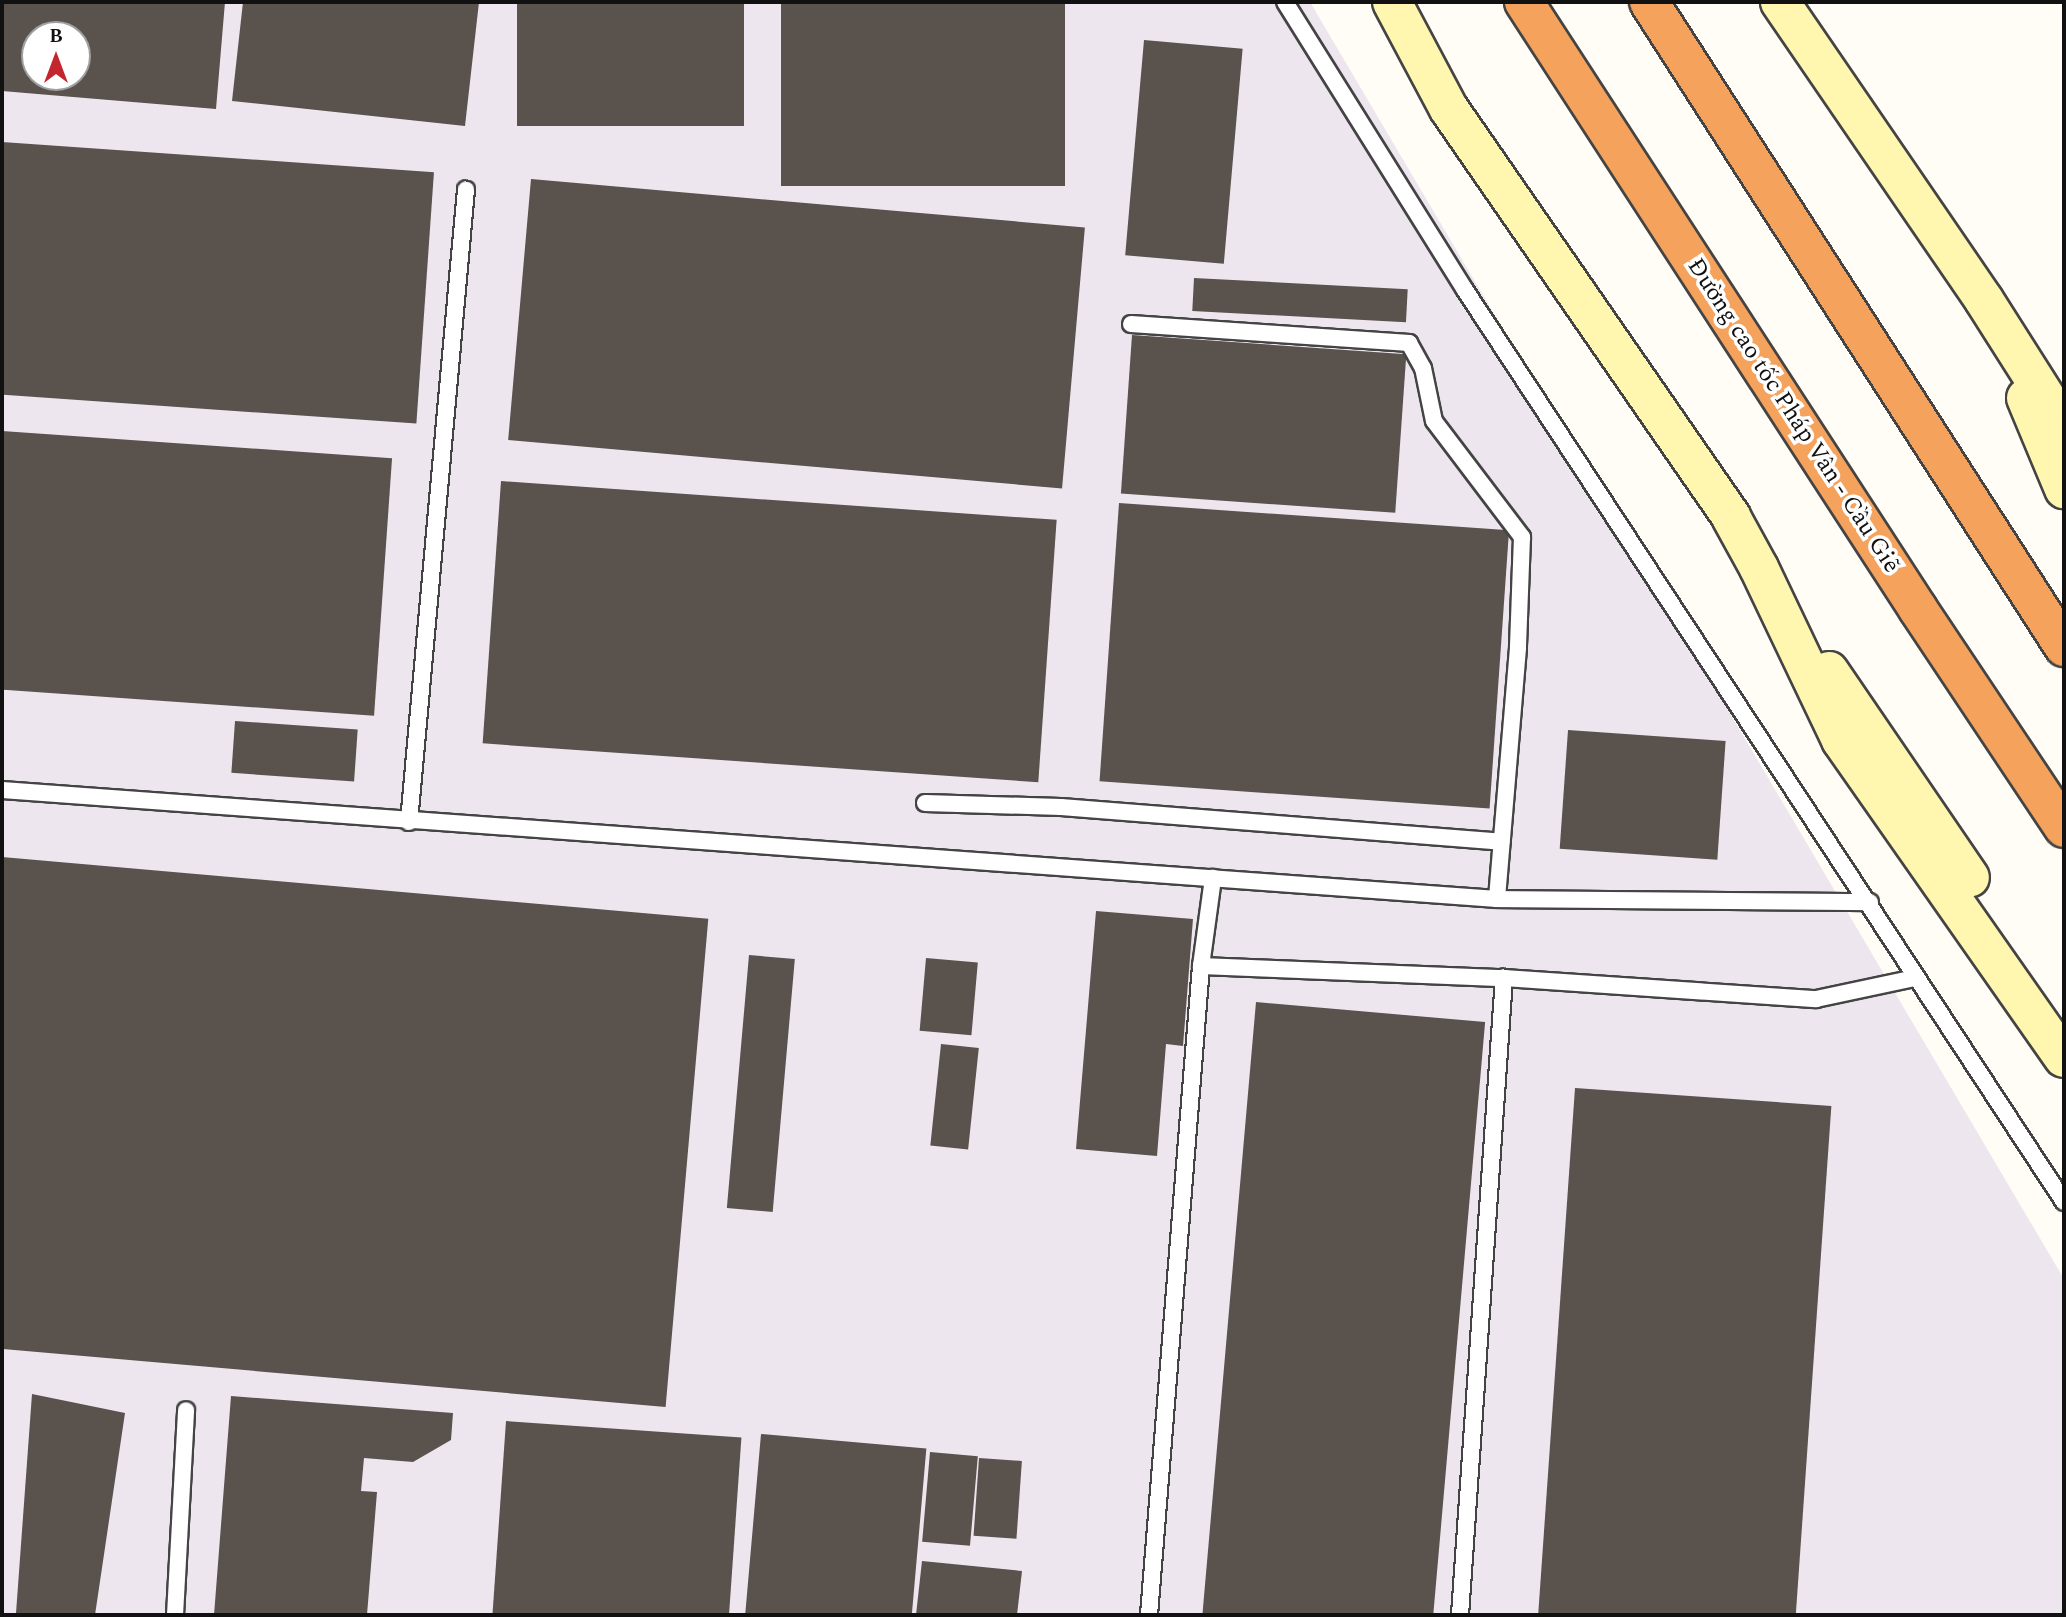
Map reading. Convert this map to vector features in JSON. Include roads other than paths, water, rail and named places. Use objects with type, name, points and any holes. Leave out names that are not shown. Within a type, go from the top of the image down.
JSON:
[{"type":"highway","name":"Đường cao tốc Pháp Vân - Cầu Giẽ","points":[[1524,2],[1910,598],[2064,828]]},
{"type":"highway","points":[[1649,2],[2064,647]]},
{"type":"street","points":[[1392,2],[1449,109],[1731,517],[1759,568],[1841,740],[2064,1058]]},
{"type":"street","points":[[1780,2],[1984,300],[2064,426]]},
{"type":"street","points":[[1984,300],[2064,489]]},
{"type":"street","points":[[1759,568],[2064,1016]]},
{"type":"lane","points":[[1285,2],[1465,290],[1870,902],[1915,978],[2064,1202]]},
{"type":"lane","points":[[409,822],[466,190]]},
{"type":"lane","points":[[1131,324],[1409,343],[1423,368],[1434,421],[1522,537],[1518,648],[1497,899]]},
{"type":"lane","points":[[2,790],[409,822],[1497,899],[1870,902]]},
{"type":"lane","points":[[925,803],[1061,807],[1502,842]]},
{"type":"lane","points":[[1149,1615],[1201,966],[1213,878]]},
{"type":"lane","points":[[1201,966],[1504,978],[1816,999],[1915,978]]},
{"type":"lane","points":[[1460,1615],[1504,978]]},
{"type":"lane","points":[[175,1615],[187,1410]]}]
